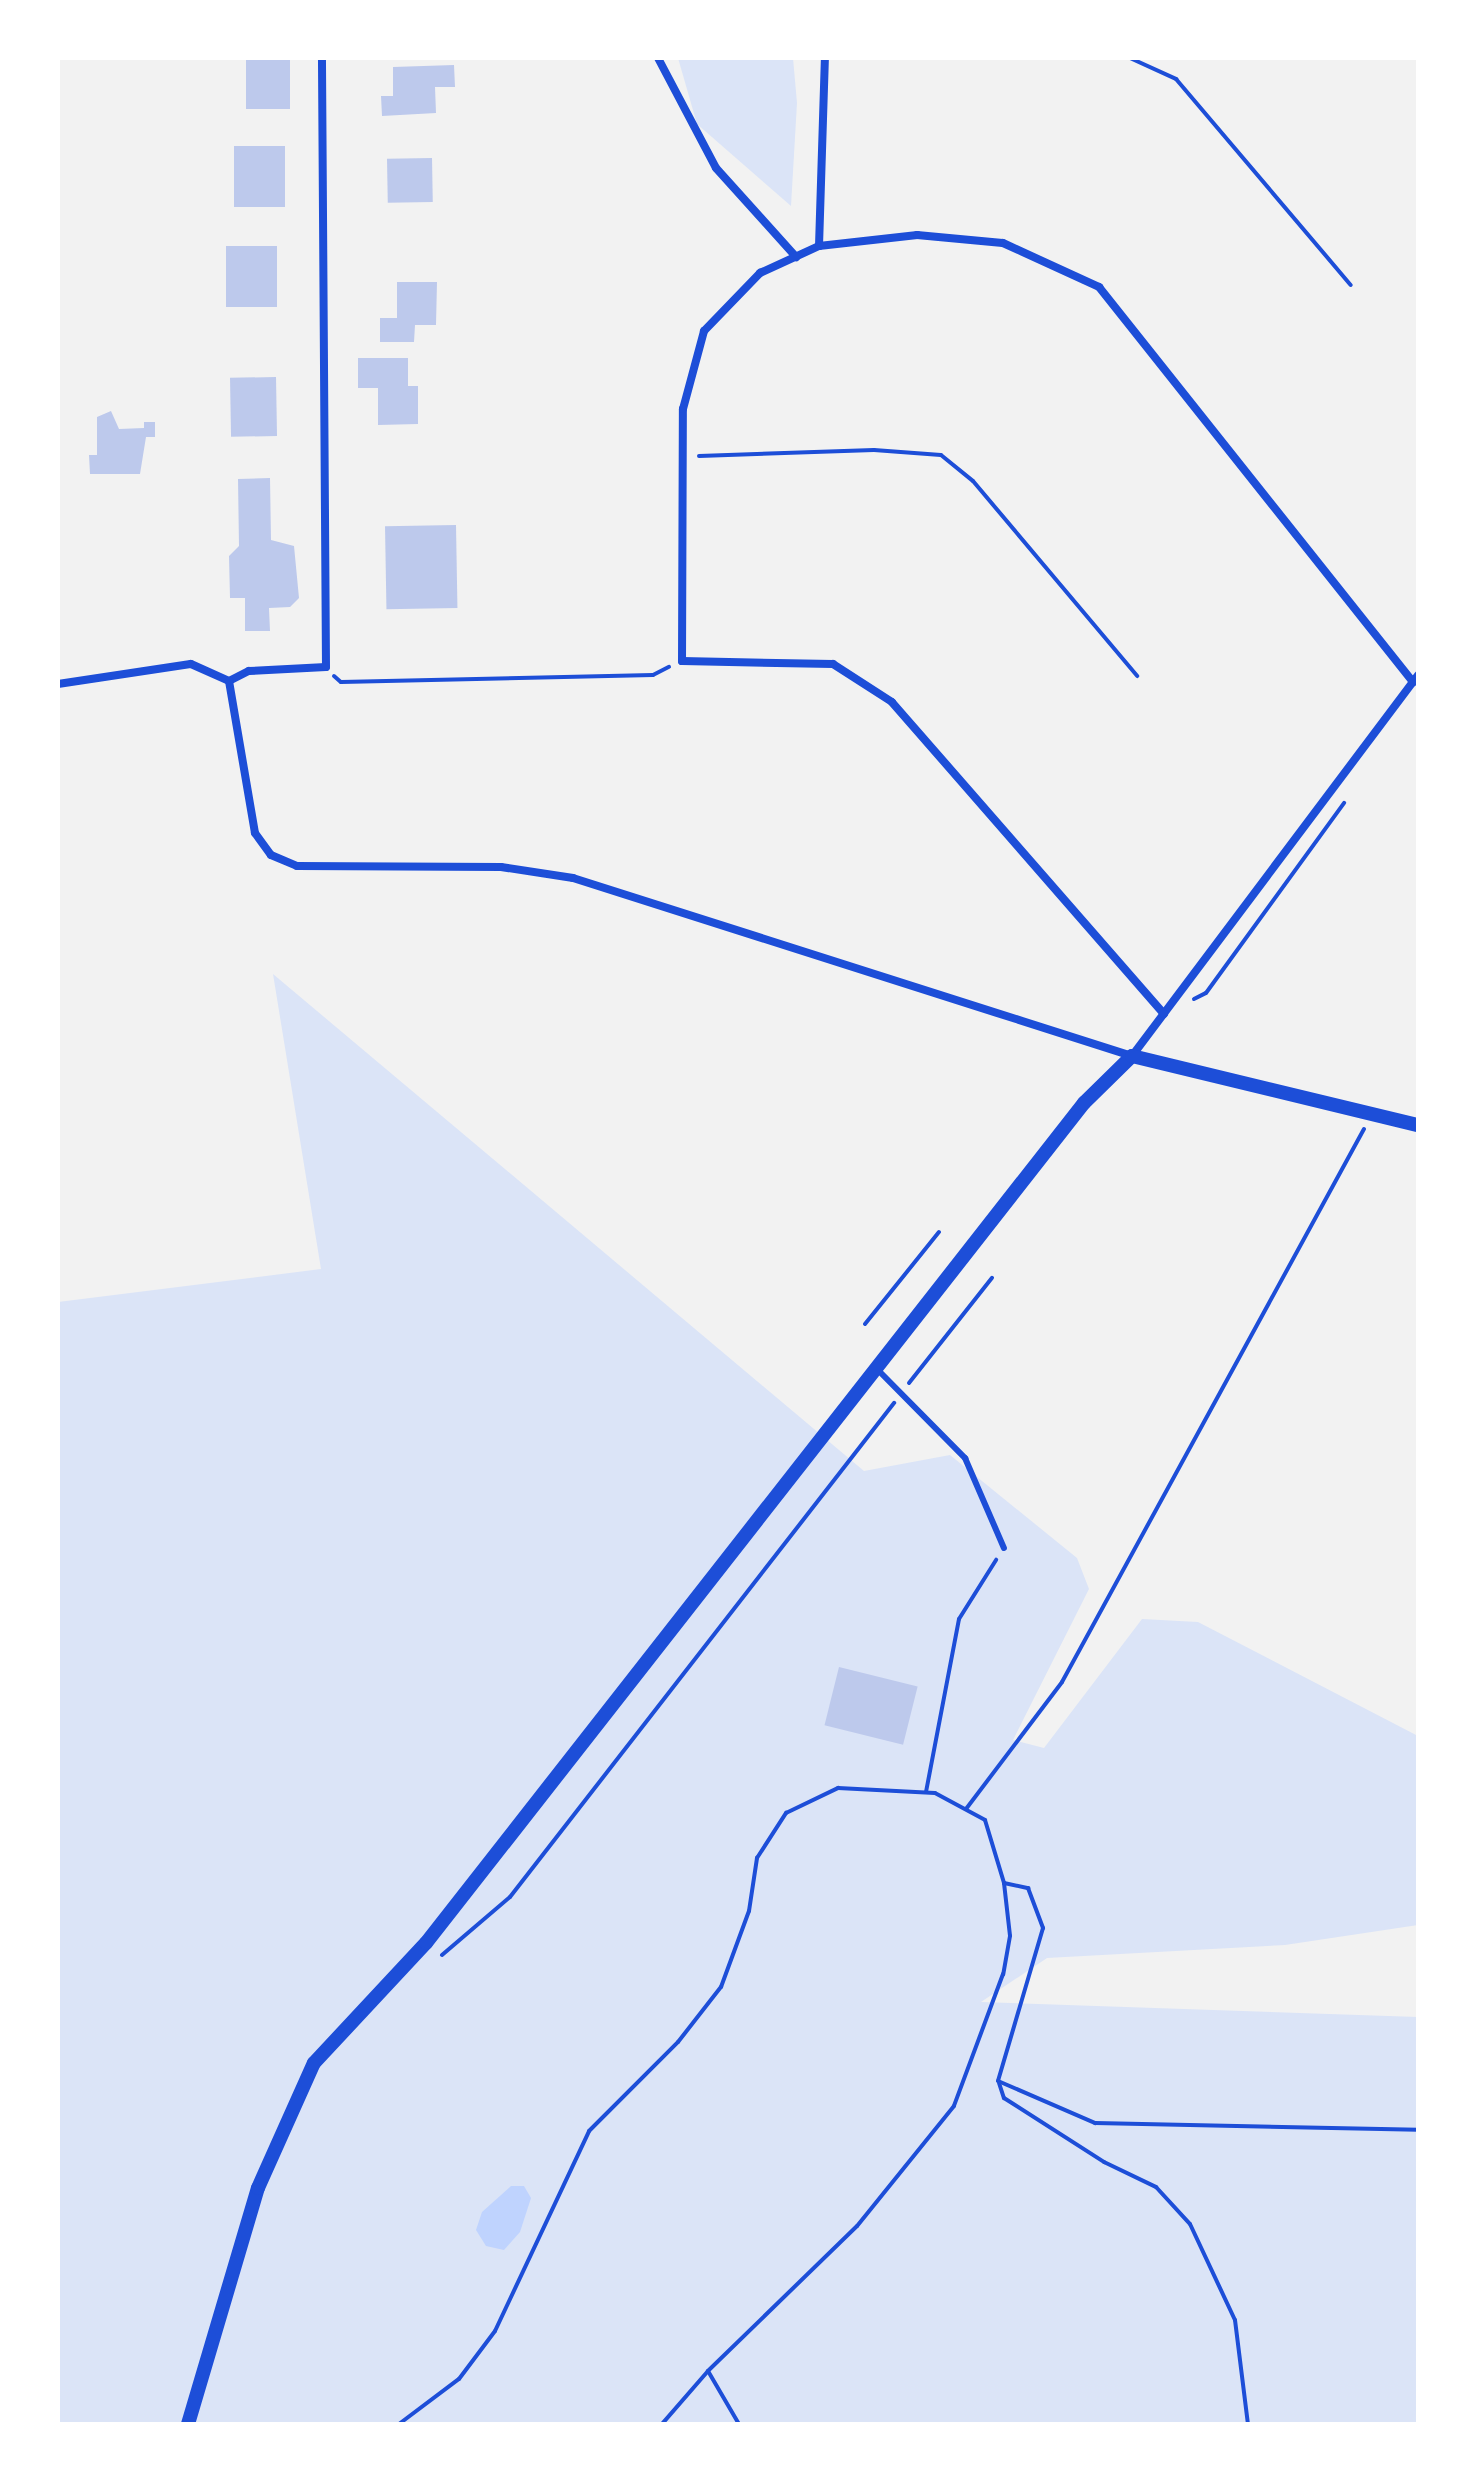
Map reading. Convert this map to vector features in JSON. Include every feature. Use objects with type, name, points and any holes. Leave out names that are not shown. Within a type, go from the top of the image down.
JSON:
[{"type":"street","points":[[229,681],[249,671],[326,667],[322,58]]},
{"type":"street","points":[[658,58],[716,168],[796,257]]},
{"type":"street","points":[[819,246],[825,58]]},
{"type":"street","points":[[188,2424],[258,2188],[314,2063],[426,1943],[874,1366],[1084,1103],[1132,1056],[1164,1014],[1415,678],[1099,287],[1003,243],[917,235],[819,246],[760,273],[704,331],[683,409],[682,661],[833,664],[892,702],[1164,1014]]},
{"type":"street","points":[[58,684],[191,664],[229,681]]},
{"type":"street","points":[[229,681],[255,833],[271,855],[297,866],[501,867],[573,878],[1132,1056],[1418,1125]]},
{"type":"lane","points":[[874,1366],[965,1458],[1004,1548]]},
{"type":"path","points":[[1130,58],[1176,79],[1351,285]]},
{"type":"path","points":[[684,457],[874,450],[941,455],[973,481],[1137,676]]},
{"type":"path","points":[[326,667],[341,682],[653,675],[682,661]]},
{"type":"path","points":[[966,1809],[1062,1682],[1373,1113]]},
{"type":"path","points":[[865,1324],[939,1232]]},
{"type":"path","points":[[433,1965],[510,1897],[992,1278]]},
{"type":"path","points":[[926,1792],[959,1619],[1004,1548]]},
{"type":"path","points":[[399,2424],[459,2379],[495,2331],[589,2131],[678,2042],[721,1987],[749,1911],[757,1858],[786,1813],[838,1788],[926,1792],[966,1809],[985,1820],[1004,1883],[1010,1936],[1003,1974],[954,2106],[857,2226],[708,2371],[662,2424]]},
{"type":"path","points":[[1004,1883],[1028,1888],[1043,1928],[998,2081],[1004,2098],[1104,2162],[1156,2187],[1190,2224],[1235,2320],[1248,2424]]},
{"type":"path","points":[[998,2081],[1095,2123],[1418,2130]]},
{"type":"path","points":[[708,2371],[739,2424]]},
{"type":"shaded area","points":[[678,58],[793,58],[797,103],[791,206],[697,124]]},
{"type":"shaded area","points":[[273,974],[864,1471],[950,1455],[1077,1558],[1089,1589],[1013,1740],[1044,1748],[1142,1619],[1198,1622],[1418,1736],[1418,1925],[1285,1945],[1047,1958],[981,2002],[1418,2017],[1418,2424],[58,2424],[58,1302],[321,1269]]},
{"type":"water","points":[[511,2186],[524,2186],[531,2198],[520,2232],[504,2250],[486,2246],[476,2230],[482,2212]]},
{"type":"building","points":[[246,58],[290,58],[290,109],[246,109]]},
{"type":"building","points":[[454,65],[455,87],[435,87],[436,113],[382,116],[381,96],[393,96],[393,67]]},
{"type":"building","points":[[234,146],[285,146],[285,207],[234,207]]},
{"type":"building","points":[[432,158],[433,202],[388,203],[387,159]]},
{"type":"building","points":[[226,246],[277,246],[277,307],[226,307]]},
{"type":"building","points":[[397,282],[437,282],[436,325],[415,325],[414,342],[380,342],[380,318],[397,318]]},
{"type":"building","points":[[358,358],[408,358],[408,386],[418,386],[418,424],[378,425],[378,388],[358,388]]},
{"type":"building","points":[[276,377],[277,436],[231,437],[230,378]]},
{"type":"building","points":[[111,411],[119,429],[144,428],[144,422],[155,422],[155,437],[146,437],[140,474],[90,474],[89,455],[97,455],[97,417]]},
{"type":"building","points":[[270,478],[271,540],[294,546],[299,598],[290,607],[269,608],[270,631],[245,631],[245,598],[230,598],[229,556],[239,546],[238,479]]},
{"type":"building","points":[[456,525],[457,608],[386,609],[385,526]]},
{"type":"building","points":[[839,1667],[918,1687],[903,1745],[824,1725]]}]
